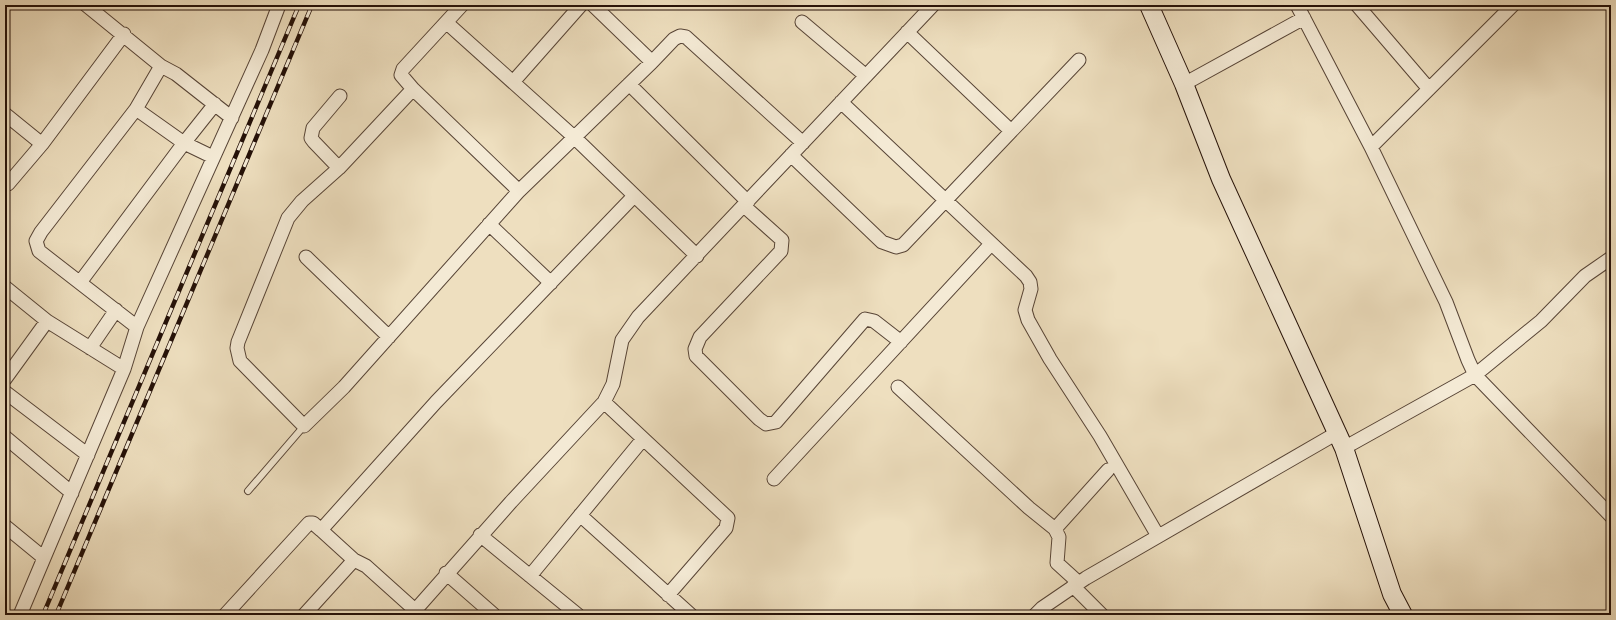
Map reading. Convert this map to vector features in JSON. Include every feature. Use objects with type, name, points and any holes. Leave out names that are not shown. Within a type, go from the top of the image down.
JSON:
[{"type":"street","points":[[86,5],[124,34],[161,66],[176,74],[232,118]]},
{"type":"street","points":[[20,615],[124,369],[138,327],[262,50],[279,5]]},
{"type":"street","points":[[462,5],[403,69],[401,75],[414,90],[519,191]]},
{"type":"street","points":[[513,82],[581,5]]},
{"type":"street","points":[[593,5],[652,62]]},
{"type":"street","points":[[225,615],[309,523],[313,523],[354,560],[366,566],[413,613],[480,535],[604,402],[613,384],[622,340],[630,327],[933,5]]},
{"type":"street","points":[[1148,5],[1184,84],[1221,179],[1340,441],[1392,594],[1403,615]]},
{"type":"street","points":[[1357,5],[1429,89]]},
{"type":"street","points":[[1371,147],[1512,5]]},
{"type":"street","points":[[1184,84],[1303,10],[1446,302],[1475,375],[1611,516]]},
{"type":"street","points":[[802,22],[866,76]]},
{"type":"street","points":[[447,23],[574,137],[697,256]]},
{"type":"street","points":[[907,32],[1011,131]]},
{"type":"street","points":[[6,185],[42,144],[124,34]]},
{"type":"street","points":[[414,90],[339,168],[302,201],[288,218],[237,348],[240,361],[304,426],[344,387],[519,191],[674,39],[680,36],[686,37],[803,143]]},
{"type":"street","points":[[791,155],[882,242],[888,246],[896,247],[903,245],[1079,60]]},
{"type":"street","points":[[138,327],[39,251],[36,241],[41,232],[136,109],[161,66]]},
{"type":"street","points":[[629,84],[782,240],[781,252],[700,337],[695,349],[696,356],[759,419],[766,424],[776,422],[865,319],[874,321],[901,342]]},
{"type":"street","points":[[339,168],[314,142],[311,134],[313,128],[340,96]]},
{"type":"street","points":[[841,102],[1030,282],[1031,295],[1025,310],[1028,320],[1050,359],[1092,424],[1158,536]]},
{"type":"street","points":[[80,282],[215,104]]},
{"type":"street","points":[[136,109],[184,143],[213,157]]},
{"type":"street","points":[[5,114],[42,144]]},
{"type":"street","points":[[321,530],[436,402],[634,196]]},
{"type":"street","points":[[489,224],[551,283]]},
{"type":"street","points":[[774,479],[991,244]]},
{"type":"street","points":[[306,257],[389,337]]},
{"type":"street","points":[[1036,615],[1076,584],[1158,536],[1340,441],[1475,375],[1541,322],[1585,276],[1611,258]]},
{"type":"street","points":[[5,287],[47,321],[124,369]]},
{"type":"street","points":[[90,348],[116,310]]},
{"type":"street","points":[[5,379],[47,321]]},
{"type":"street","points":[[898,387],[1029,508],[1054,529],[1059,537],[1057,562],[1102,615]]},
{"type":"street","points":[[5,392],[88,455]]},
{"type":"street","points":[[604,402],[728,518],[726,528],[668,595]]},
{"type":"street","points":[[5,438],[72,493]]},
{"type":"street","points":[[530,576],[643,439]]},
{"type":"street","points":[[1054,529],[1108,470]]},
{"type":"street","points":[[580,515],[691,615]]},
{"type":"street","points":[[5,526],[44,558]]},
{"type":"street","points":[[480,535],[578,615]]},
{"type":"street","points":[[304,615],[354,560]]},
{"type":"street","points":[[446,573],[494,615]]},
{"type":"lane","points":[[248,491],[304,426]]},
{"type":"railway","points":[[43,615],[299,5]]},
{"type":"railway","points":[[56,615],[312,5]]}]
